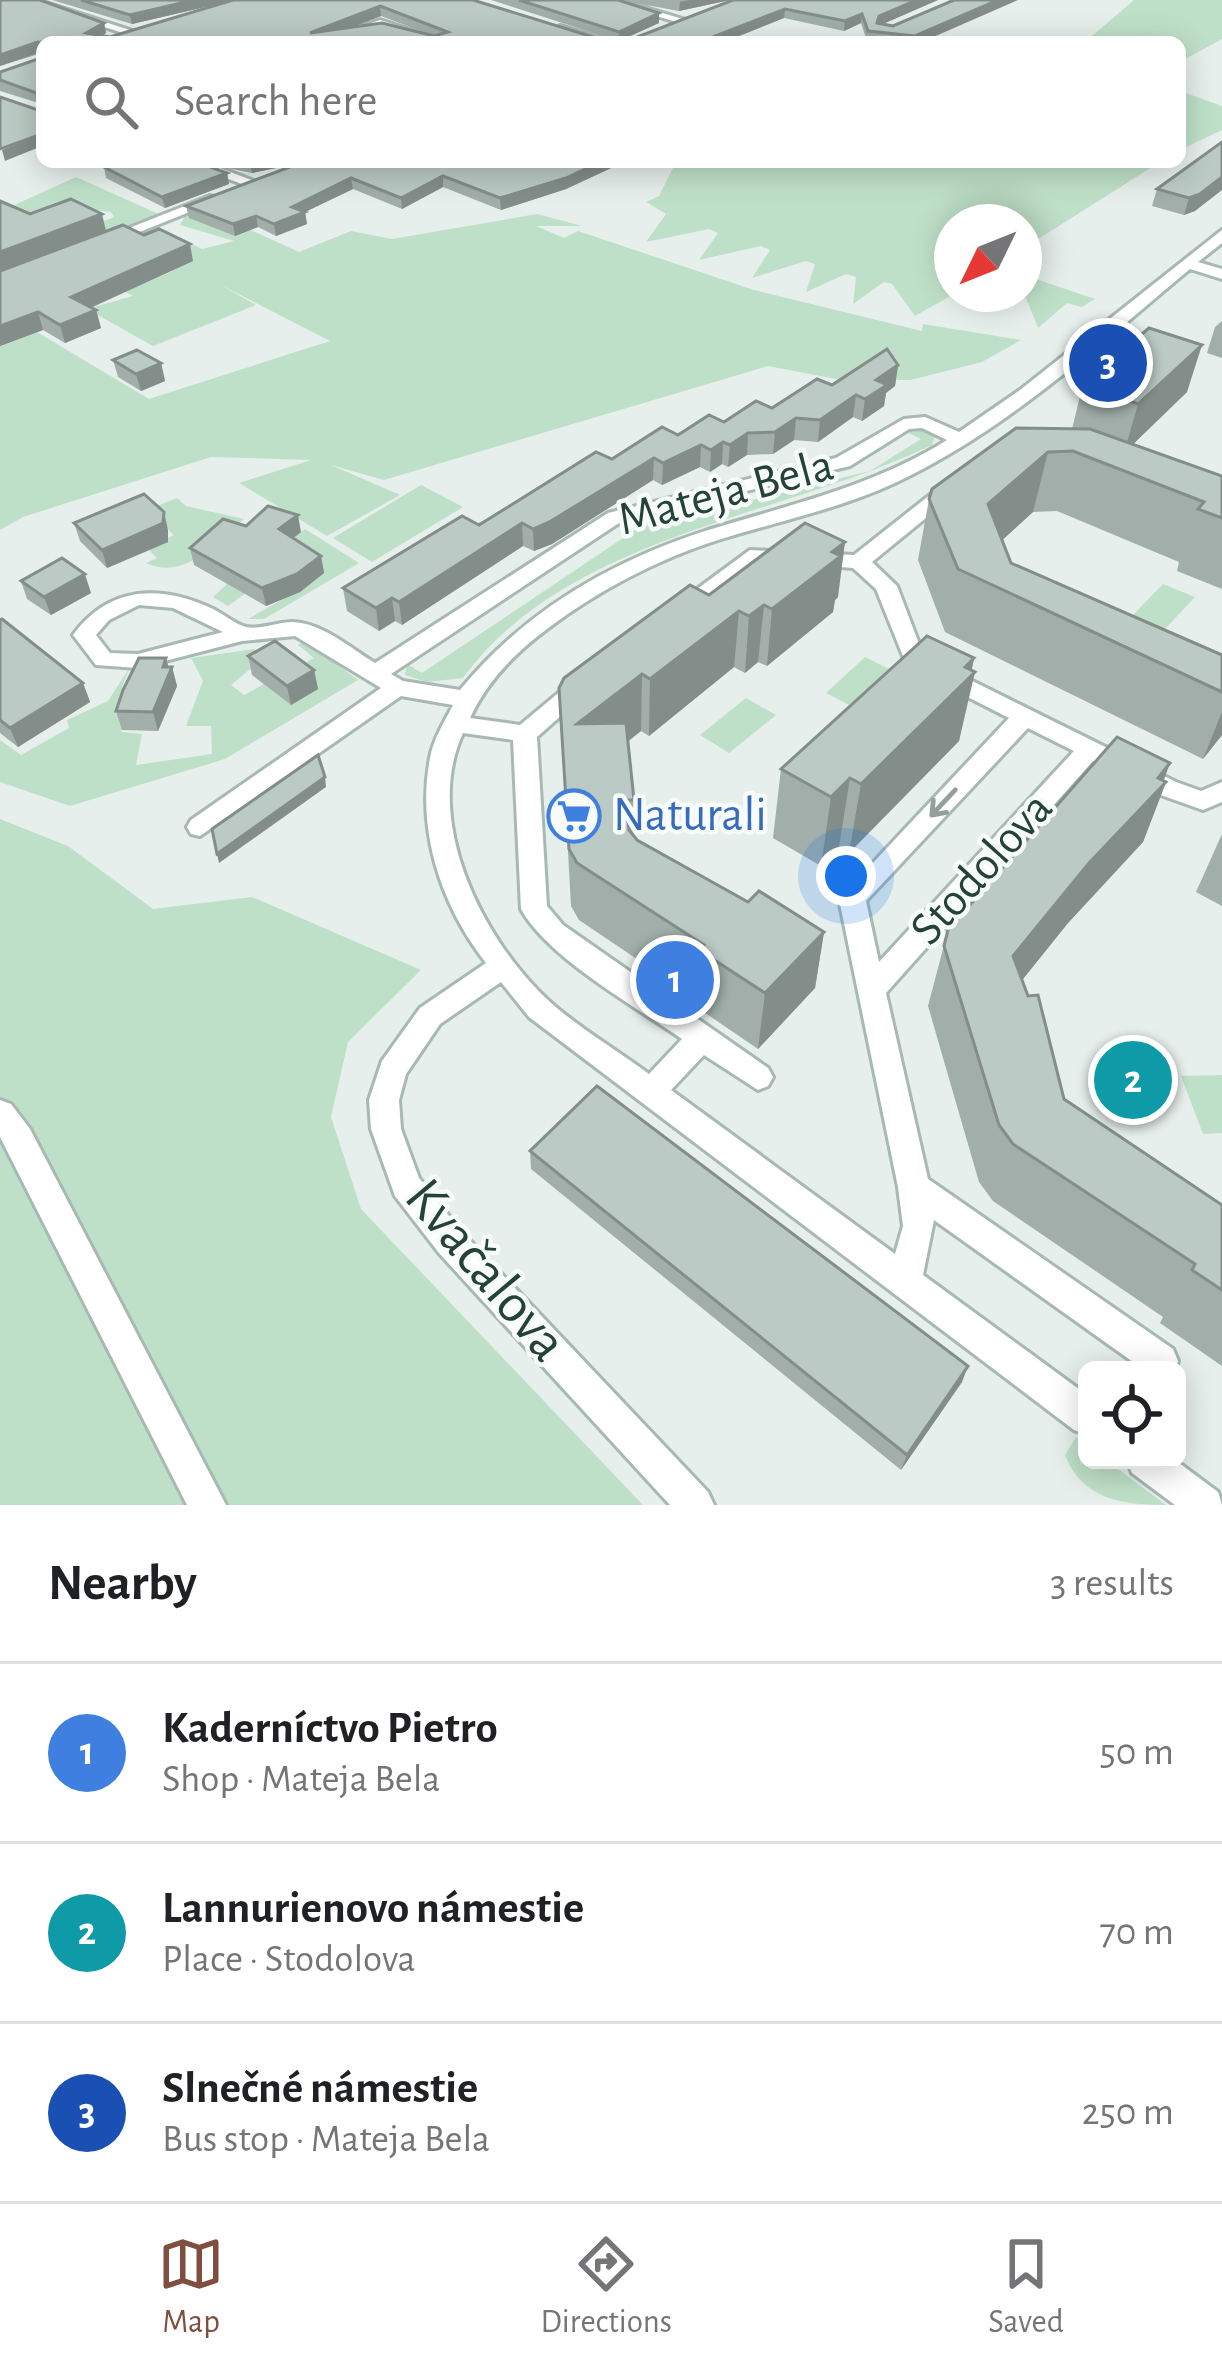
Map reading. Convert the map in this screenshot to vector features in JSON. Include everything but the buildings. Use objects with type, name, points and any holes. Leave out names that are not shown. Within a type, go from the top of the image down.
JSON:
[{"type":"street","points":[[25,0],[130,32]]},
{"type":"street","points":[[608,0],[683,21]]},
{"type":"street","points":[[665,28],[702,14]]},
{"type":"street","points":[[340,36],[380,23],[420,36]]},
{"type":"street","points":[[544,24],[584,36]]},
{"type":"street","points":[[118,36],[150,27]]},
{"type":"street","points":[[208,168],[255,184]]},
{"type":"street","points":[[92,246],[274,177]]},
{"type":"street","name":"Mateja Bela","points":[[1078,1410],[539,1009],[500,968],[465,917],[441,846],[439,776],[453,723],[466,699],[495,661],[546,614],[654,556],[880,482],[960,439],[1222,235]]},
{"type":"street","points":[[1186,263],[1222,274]]},
{"type":"street","name":"Mateja Bela","points":[[200,827],[386,681],[615,518],[847,460],[904,424],[925,422],[960,439]]},
{"type":"street","points":[[970,478],[859,562],[886,586],[915,661],[1090,751],[1203,801],[1222,790]]},
{"type":"street","points":[[729,530],[758,554]]},
{"type":"street","name":"Mateja Bela","points":[[664,624],[758,554],[859,562]]},
{"type":"street","points":[[242,634],[196,606],[152,595],[113,604],[84,635],[104,661],[138,661],[242,634],[295,629],[311,633],[386,681],[466,699]]},
{"type":"street","points":[[453,723],[525,734],[597,674]]},
{"type":"street","name":"Stodolova","points":[[904,1282],[919,1226],[914,1187],[852,899],[1023,718]]},
{"type":"street","points":[[525,734],[534,909],[553,933],[758,1077]]},
{"type":"street","name":"Stodolova","points":[[874,987],[1090,751]]},
{"type":"street","name":"Kvačalova","points":[[500,968],[430,1016],[392,1070],[385,1114],[406,1186],[450,1242],[695,1505]]},
{"type":"street","points":[[650,1093],[703,1037]]},
{"type":"street","points":[[0,1113],[19,1139],[207,1505]]},
{"type":"street","points":[[914,1187],[1160,1361]]},
{"type":"street","points":[[1156,1469],[1205,1505]]},
{"type":"green space","points":[[1134,0],[1222,0],[1222,39],[1186,59],[1186,36],[1092,36]]},
{"type":"green space","points":[[1186,93],[1222,106],[1222,130],[1186,147]]},
{"type":"green space","points":[[673,168],[1151,168],[1042,237],[1042,204],[934,204],[934,305],[915,316],[892,284],[884,282],[853,304],[856,277],[846,274],[806,292],[815,264],[806,261],[752,278],[770,250],[761,246],[699,260],[718,233],[709,229],[646,242],[666,214],[646,202],[659,196]]},
{"type":"green space","points":[[76,177],[161,215],[112,234],[94,225],[114,217],[111,212],[80,208],[56,223],[92,241],[84,245],[10,207]]},
{"type":"green space","points":[[202,208],[299,252],[351,231],[392,239],[537,214],[582,226],[536,226],[564,238],[578,231],[754,290],[922,331],[923,324],[1021,340],[982,362],[911,380],[841,380],[768,366],[384,480],[331,465],[400,495],[327,536],[239,483],[311,460],[211,457],[23,517],[0,530],[0,310],[149,399],[330,341],[219,284],[256,305],[153,346],[32,278],[94,307],[133,296],[101,278],[140,285],[173,271],[141,255],[177,261],[192,255],[143,231],[161,229],[202,249],[234,241],[180,225],[186,214]]},
{"type":"green space","points":[[1042,281],[1095,299],[1082,307],[1067,303],[1038,328],[1032,312],[1042,312]]},
{"type":"green space","points":[[906,432],[936,434],[932,445],[873,470],[681,535],[618,560],[560,591],[507,630],[463,678],[427,682],[405,675],[407,664],[422,673],[638,528],[870,471],[921,439]]},
{"type":"green space","points":[[421,485],[463,507],[372,562],[333,538]]},
{"type":"green space","points":[[177,498],[186,506],[244,519],[187,563],[160,567],[146,563],[157,558],[147,548],[174,535],[147,510]]},
{"type":"green space","points":[[305,529],[359,563],[264,619],[248,619],[311,583],[246,593],[228,606],[213,597],[285,531],[298,534]]},
{"type":"green space","points":[[1163,584],[1195,597],[1164,630],[1132,616]]},
{"type":"green space","points":[[305,641],[358,680],[225,759],[70,806],[0,782],[0,740],[21,755],[69,728],[67,720],[108,701],[130,667],[122,687],[139,686],[121,732],[142,734],[136,765],[212,754],[211,726],[186,726],[203,681],[191,658],[254,649],[261,660],[231,685],[244,695],[264,684],[291,705],[292,670],[314,658],[298,645]]},
{"type":"green space","points":[[865,657],[897,673],[857,709],[826,693]]},
{"type":"green space","points":[[746,698],[776,715],[729,753],[700,735]]},
{"type":"green space","points":[[0,819],[68,846],[153,909],[252,897],[421,970],[348,1042],[331,1117],[361,1209],[643,1505],[0,1505]]},
{"type":"green space","points":[[1222,1075],[1222,1133],[1203,1134],[1181,1076]]},
{"type":"green space","points":[[1076,1437],[1078,1469],[1118,1469],[1166,1505],[1135,1504],[1093,1491],[1072,1470],[1065,1455]]},
{"type":"place","name":"Slnečné námestie","points":[[1108,363]]},
{"type":"place","name":"Naturali","points":[[574,816]]},
{"type":"place","name":"Kaderníctvo Pietro","points":[[675,980]]},
{"type":"place","name":"Lannurienovo námestie","points":[[1133,1080]]}]
